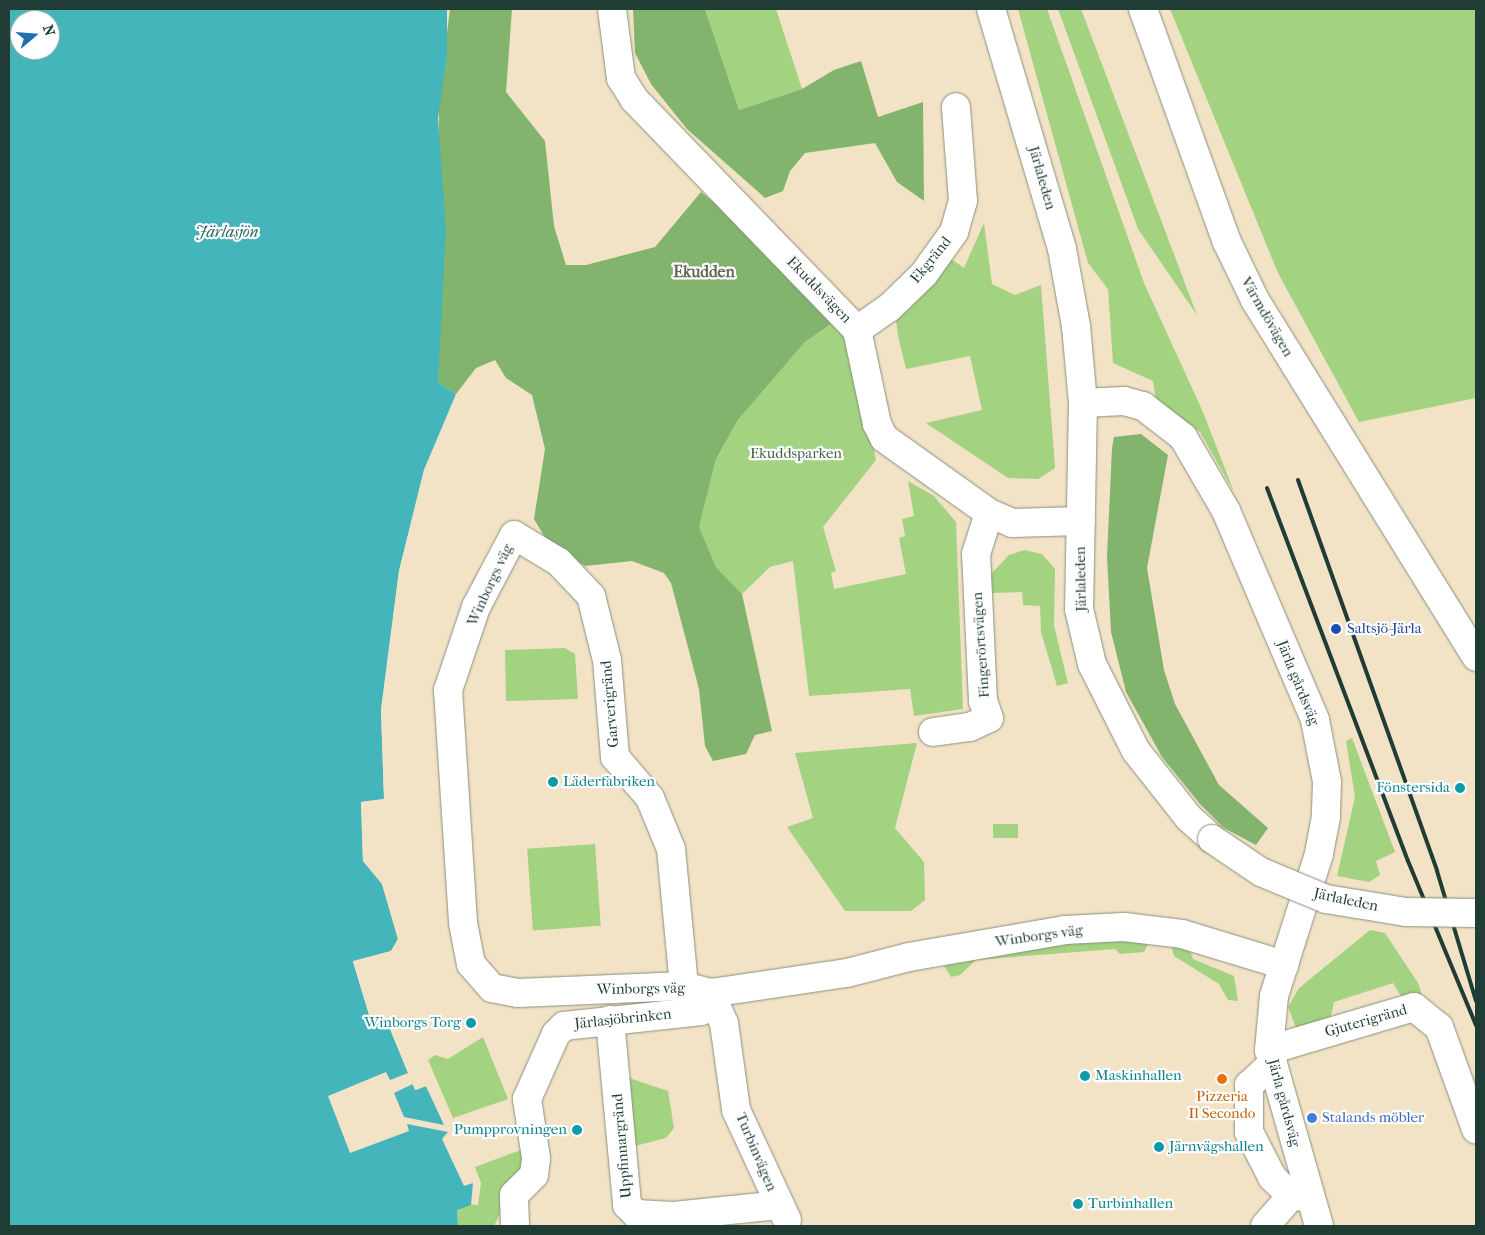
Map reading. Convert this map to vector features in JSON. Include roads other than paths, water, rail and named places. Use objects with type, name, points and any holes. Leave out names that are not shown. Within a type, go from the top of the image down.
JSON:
[{"type":"street","name":"Ekuddsvägen","points":[[612,9],[621,78],[634,99],[858,330],[877,424],[884,438],[989,513],[1012,523],[1081,521]]},
{"type":"street","name":"Järlaleden","points":[[991,9],[1062,250],[1083,403],[1079,609],[1092,664],[1136,751],[1189,818],[1212,839],[1261,872],[1326,899],[1441,914],[1476,913]]},
{"type":"street","name":"Värmdövägen","points":[[1143,9],[1239,269],[1476,657]]},
{"type":"street","name":"Ekgränd","points":[[858,330],[889,308],[924,274],[954,232],[963,200],[956,108]]},
{"type":"street","name":"Järla gårdsväg","points":[[1083,403],[1124,401],[1143,406],[1183,436],[1226,511],[1315,720],[1327,782],[1326,817],[1274,996],[1271,1056],[1300,1196],[1320,1226]]},
{"type":"street","name":"Fingerörtsvägen","points":[[933,732],[970,727],[989,718],[983,700],[976,554],[989,513]]},
{"type":"street","name":"Winborgs väg","points":[[514,535],[476,607],[448,690],[459,891],[471,964],[484,982],[503,992],[684,986],[711,993],[847,973],[909,957],[1065,930],[1124,927],[1182,934],[1284,964]]},
{"type":"street","name":"Garverigränd","points":[[514,535],[559,562],[591,596],[607,660],[615,757],[650,798],[671,849],[684,986]]},
{"type":"street","name":"Värmdövägen","points":[[1441,602],[1476,679]]},
{"type":"street","points":[[1441,914],[1476,924]]},
{"type":"street","name":"Järlasjöbrinken","points":[[515,1226],[514,1195],[534,1175],[527,1099],[531,1087],[564,1026],[701,1010],[711,993]]},
{"type":"street","name":"Turbinvägen","points":[[711,993],[724,1023],[736,1110],[783,1213]]},
{"type":"street","name":"Gjuterigränd","points":[[1271,1056],[1414,1007],[1440,1027],[1476,1128]]},
{"type":"street","name":"Uppfinnargränd","points":[[610,1020],[627,1204],[636,1214],[673,1216],[783,1213]]},
{"type":"street","points":[[1265,1226],[1300,1196],[1259,1158],[1249,1132],[1249,1085],[1271,1056]]},
{"type":"water","name":"Järlasjön","points":[[9,9],[447,9],[447,55],[438,118],[446,230],[438,382],[456,394],[424,470],[399,571],[381,710],[384,799],[361,802],[363,861],[382,884],[398,939],[391,951],[353,962],[370,1018],[387,1021],[415,1090],[426,1086],[473,1183],[471,1205],[457,1210],[458,1226],[9,1226]]},
{"type":"railway","points":[[1298,480],[1437,871],[1476,1001]]},
{"type":"railway","points":[[1267,488],[1408,861],[1476,1025]]},
{"type":"place","name":"Saltsjö-Järla","points":[[1336,629]]},
{"type":"place","name":"Läderfabriken","points":[[553,782]]},
{"type":"place","name":"Fönstersida","points":[[1460,788]]},
{"type":"place","name":"Winborgs Torg","points":[[471,1023]]},
{"type":"place","name":"Maskinhallen","points":[[1085,1076]]},
{"type":"place","name":"Pizzeria Il Secondo","points":[[1222,1079]]},
{"type":"place","name":"Stalands möbler","points":[[1312,1118]]},
{"type":"place","name":"Pumpprovningen","points":[[577,1130]]},
{"type":"place","name":"Järnvägshallen","points":[[1159,1147]]},
{"type":"place","name":"Turbinhallen","points":[[1078,1204]]},
{"type":"district","name":"Ekudden","points":[[704,272]]},
{"type":"park label","name":"Ekuddsparken","points":[[796,454]]}]
